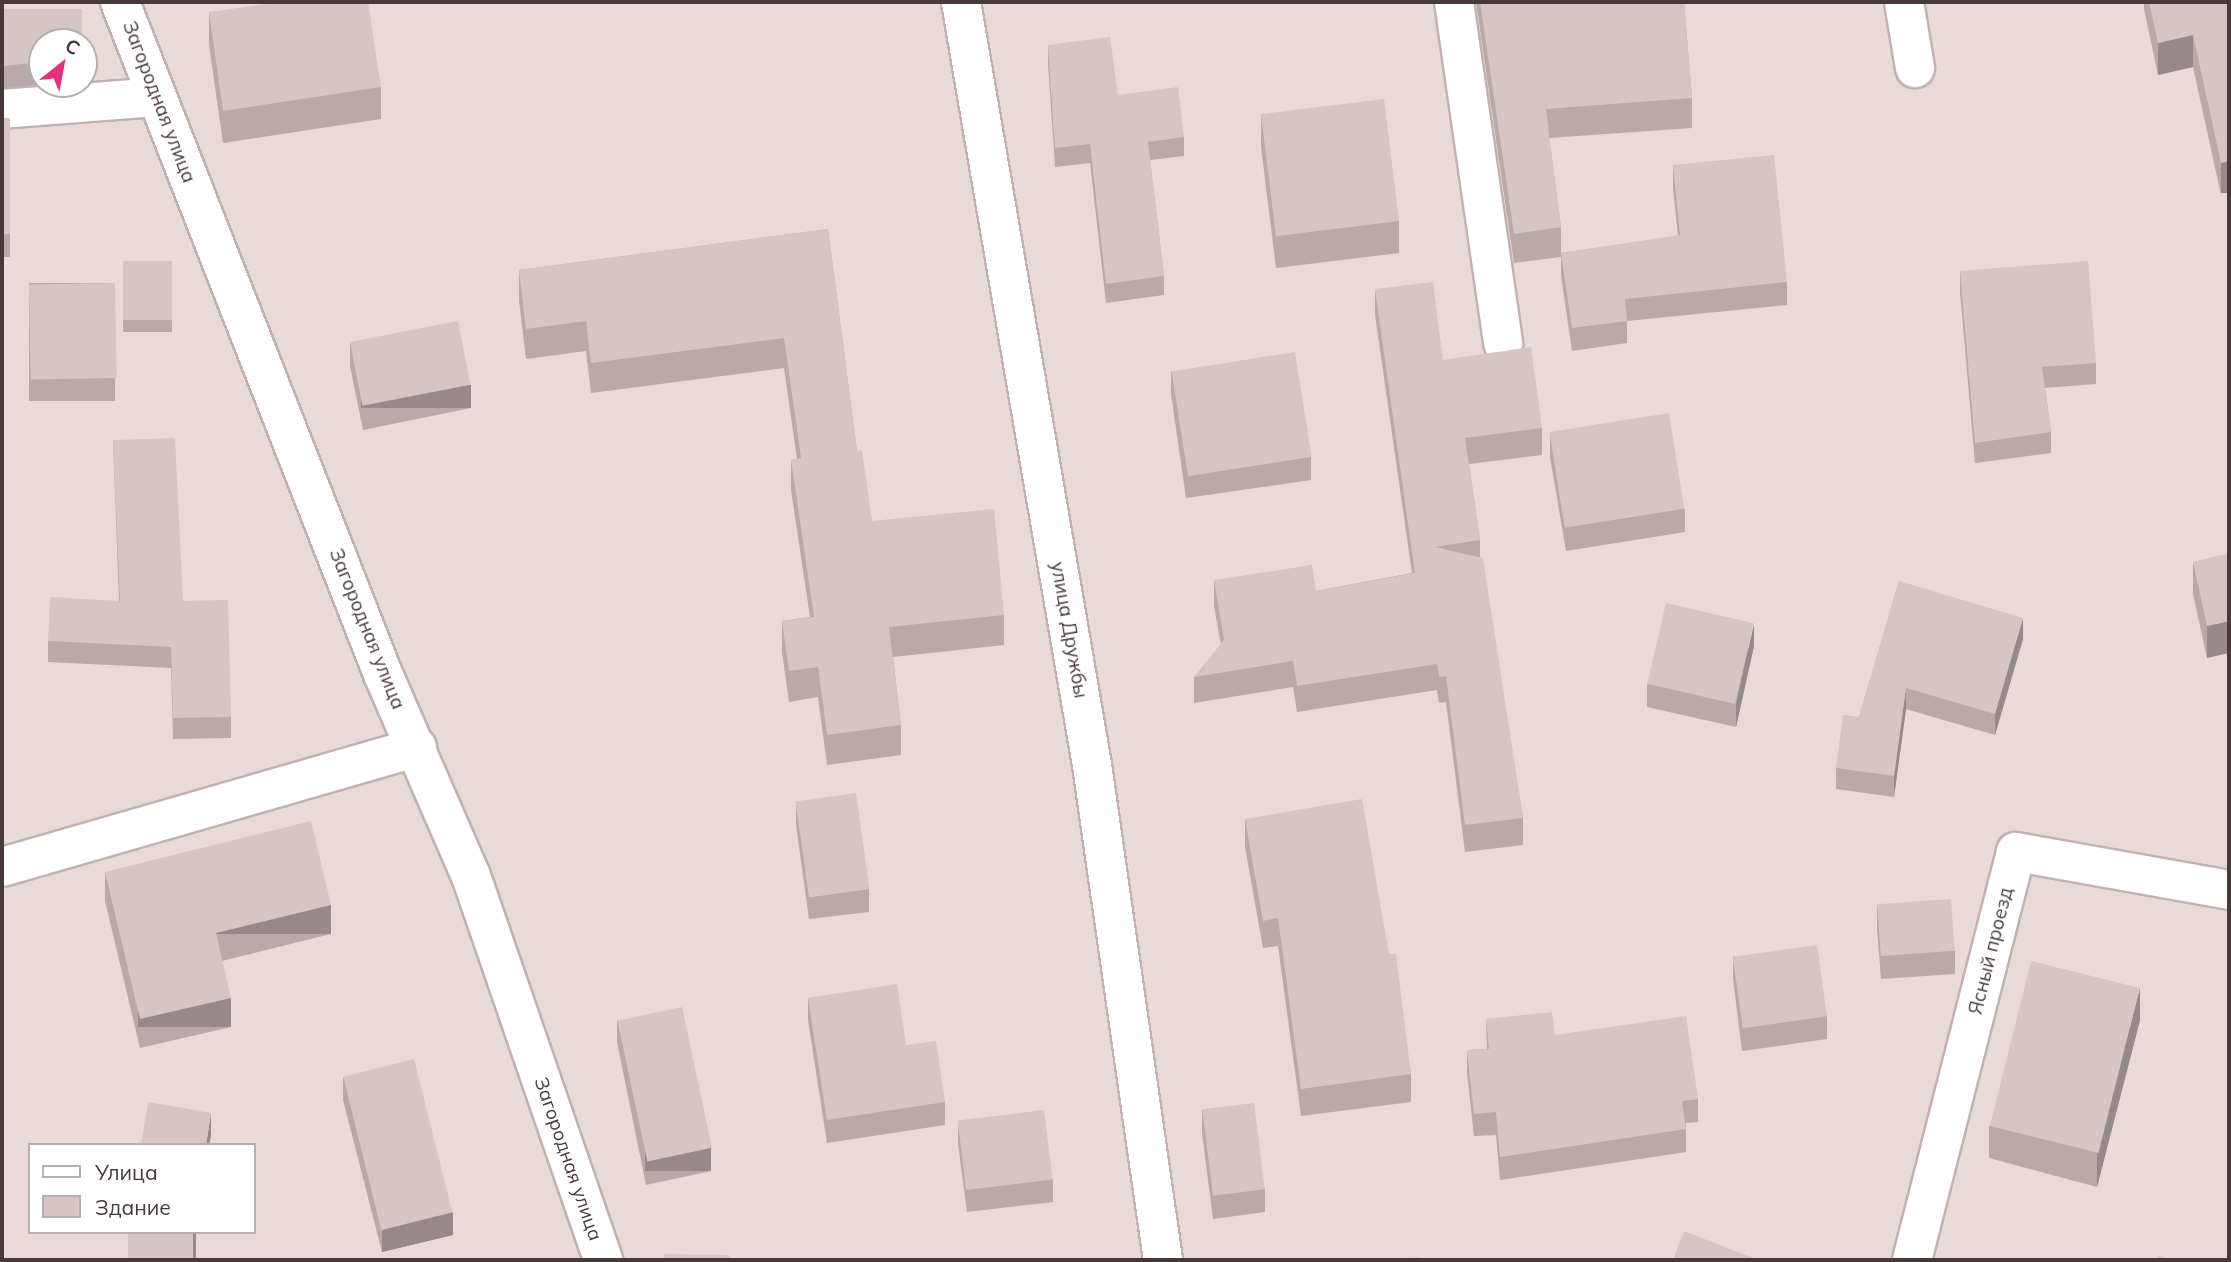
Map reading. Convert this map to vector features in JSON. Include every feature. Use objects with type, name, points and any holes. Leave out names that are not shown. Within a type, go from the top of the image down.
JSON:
[{"type":"street","name":"Загородная улица","points":[[120,2],[383,674],[471,876],[603,1260]]},
{"type":"street","name":"улица Дружбы","points":[[961,2],[1092,765],[1163,1260]]},
{"type":"street","points":[[1454,2],[1503,343]]},
{"type":"street","points":[[1904,2],[1915,68]]},
{"type":"street","points":[[2,109],[157,97]]},
{"type":"street","points":[[2,867],[417,747]]},
{"type":"street","name":"Ясный проезд","points":[[1912,1260],[2016,852],[2229,890]]},
{"type":"shaded area","points":[[2,2],[2229,2],[2229,1260],[2,1260]]},
{"type":"building","points":[[281,2],[368,2],[381,87],[223,111],[209,12]]},
{"type":"building","points":[[1480,2],[1684,2],[1692,98],[1546,109],[1561,227],[1514,234]]},
{"type":"building","points":[[2149,2],[2229,2],[2229,161],[2221,163],[2193,35],[2158,43]]},
{"type":"building","points":[[2,9],[82,9],[82,28],[28,28],[28,63],[2,66]]},
{"type":"building","points":[[1110,37],[1118,95],[1178,87],[1184,137],[1148,142],[1164,276],[1106,284],[1090,144],[1055,148],[1048,45]]},
{"type":"building","points":[[1384,99],[1399,221],[1276,236],[1261,114]]},
{"type":"building","points":[[2,118],[10,118],[10,234],[2,234]]},
{"type":"building","points":[[1774,155],[1787,282],[1625,299],[1627,321],[1572,328],[1561,253],[1680,235],[1673,165]]},
{"type":"building","points":[[828,229],[857,451],[862,450],[872,521],[994,509],[1004,615],[889,627],[901,725],[827,735],[818,667],[789,671],[782,621],[814,617],[791,460],[801,458],[784,338],[591,363],[586,321],[526,329],[519,270]]},
{"type":"building","points":[[123,261],[172,261],[172,320],[123,320]]},
{"type":"building","points":[[2088,261],[2096,363],[2042,367],[2051,432],[1975,443],[1960,271]]},
{"type":"building","points":[[1433,282],[1443,360],[1531,347],[1542,428],[1465,438],[1480,540],[1435,547],[1483,558],[1523,818],[1465,825],[1446,676],[1439,677],[1437,664],[1297,686],[1293,661],[1194,677],[1224,640],[1214,580],[1312,565],[1316,591],[1415,573],[1375,289]]},
{"type":"building","points":[[115,283],[117,378],[31,379],[29,285]]},
{"type":"building","points":[[458,321],[470,385],[362,406],[350,342]]},
{"type":"building","points":[[1295,352],[1312,457],[1188,476],[1172,372]]},
{"type":"building","points":[[1669,413],[1684,509],[1565,528],[1549,432]]},
{"type":"building","points":[[175,438],[183,601],[228,600],[231,717],[173,718],[171,647],[48,641],[50,597],[120,601],[113,440]]},
{"type":"building","points":[[2229,554],[2229,621],[2207,626],[2193,562]]},
{"type":"building","points":[[1899,581],[2023,618],[1995,714],[1906,688],[1894,776],[1836,768],[1843,715],[1859,717]]},
{"type":"building","points":[[1666,603],[1754,623],[1735,704],[1647,684]]},
{"type":"building","points":[[856,793],[869,889],[809,898],[796,801]]},
{"type":"building","points":[[1362,799],[1389,954],[1396,954],[1411,1074],[1301,1089],[1278,918],[1263,921],[1245,819]]},
{"type":"building","points":[[311,821],[331,905],[216,933],[231,998],[140,1019],[105,872]]},
{"type":"building","points":[[1951,899],[1955,951],[1881,956],[1877,904]]},
{"type":"building","points":[[1817,945],[1827,1016],[1743,1028],[1733,957]]},
{"type":"building","points":[[2031,961],[2140,988],[2099,1153],[1990,1126]]},
{"type":"building","points":[[897,984],[906,1045],[936,1041],[945,1102],[827,1120],[808,998]]},
{"type":"building","points":[[682,1007],[712,1148],[647,1162],[617,1021]]},
{"type":"building","points":[[1552,1012],[1555,1035],[1686,1016],[1698,1099],[1682,1101],[1686,1129],[1500,1157],[1496,1112],[1474,1114],[1467,1050],[1489,1049],[1486,1019]]},
{"type":"building","points":[[414,1059],[452,1212],[381,1230],[343,1077]]},
{"type":"building","points":[[148,1102],[211,1113],[206,1143],[141,1143]]},
{"type":"building","points":[[1254,1103],[1265,1189],[1213,1196],[1202,1109]]},
{"type":"building","points":[[1044,1110],[1053,1179],[966,1190],[958,1121]]},
{"type":"building","points":[[1684,1231],[1758,1260],[1673,1260]]},
{"type":"building","points":[[128,1234],[193,1234],[193,1260],[128,1260]]},
{"type":"building","points":[[664,1254],[729,1255],[729,1260],[664,1260]]},
{"type":"building","points":[[2158,1256],[2174,1260],[2157,1260]]},
{"type":"building","points":[[1420,1257],[1420,1260],[1391,1260]]}]
